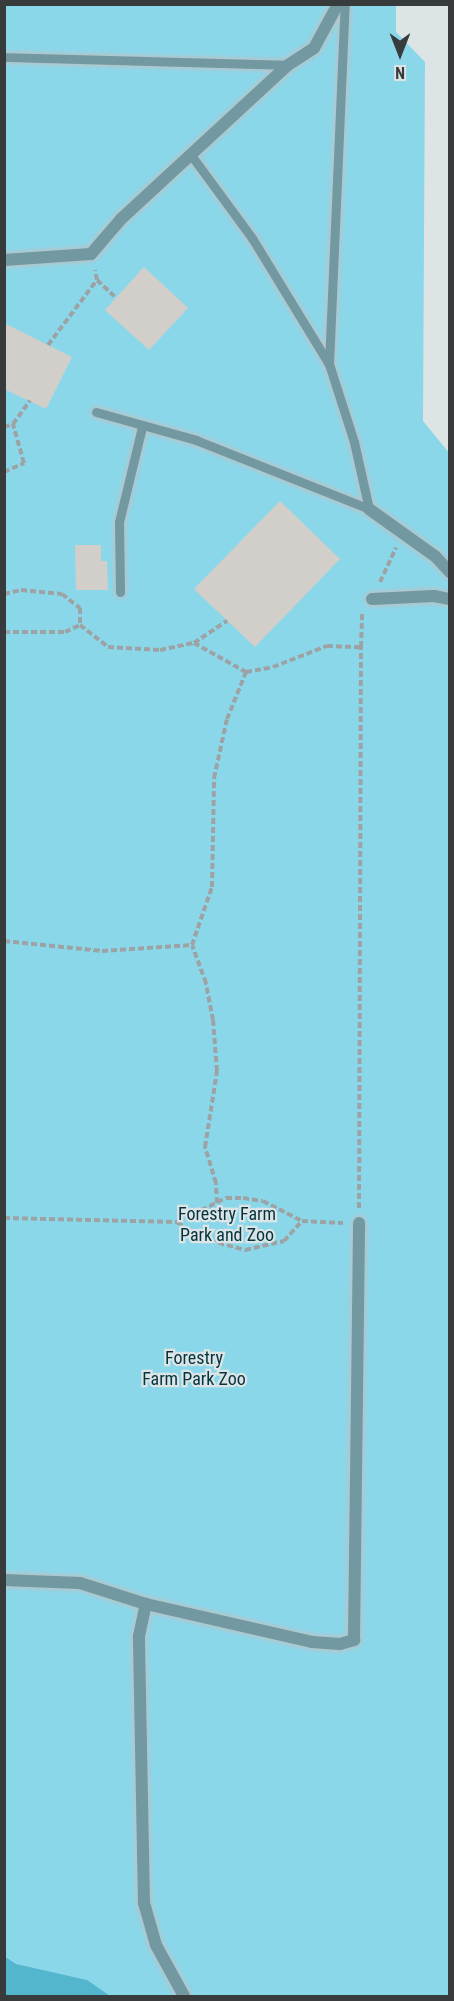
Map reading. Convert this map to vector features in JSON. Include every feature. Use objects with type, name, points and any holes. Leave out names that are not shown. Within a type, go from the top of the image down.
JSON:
[{"type":"street","points":[[4,260],[91,254],[191,155],[288,65],[314,48],[338,4]]},
{"type":"street","points":[[369,509],[435,556],[450,572]]},
{"type":"street","points":[[372,598],[435,596],[450,599]]},
{"type":"street","points":[[4,1580],[80,1583],[146,1604],[312,1642],[339,1644],[354,1640],[359,1223]]},
{"type":"street","points":[[146,1604],[139,1658],[144,1904],[156,1946],[184,1996]]},
{"type":"lane","points":[[328,364],[345,4]]},
{"type":"lane","points":[[4,57],[288,65]]},
{"type":"lane","points":[[191,155],[252,238],[328,364],[354,442],[369,509]]},
{"type":"lane","points":[[96,412],[142,427],[196,440],[369,509]]},
{"type":"lane","points":[[120,591],[119,522],[142,427]]},
{"type":"path","points":[[450,103],[450,135]]},
{"type":"path","points":[[91,254],[97,280],[116,298]]},
{"type":"path","points":[[48,345],[97,280]]},
{"type":"path","points":[[4,426],[13,424],[30,401]]},
{"type":"path","points":[[4,472],[24,463],[13,424]]},
{"type":"path","points":[[4,1218],[177,1222],[226,1198],[263,1201],[302,1221],[359,1223],[362,647],[360,615],[372,598],[396,547],[390,537]]},
{"type":"path","points":[[4,594],[21,590],[62,594],[80,608],[80,625]]},
{"type":"path","points":[[80,625],[108,647],[160,650],[194,643],[227,621]]},
{"type":"path","points":[[4,632],[65,632],[80,625]]},
{"type":"path","points":[[194,643],[246,672],[273,667],[327,646],[362,647]]},
{"type":"path","points":[[217,1204],[216,1183],[205,1147],[217,1071],[213,1020],[206,983],[192,945],[212,887],[214,778],[227,719],[246,672]]},
{"type":"path","points":[[4,941],[102,951],[192,945]]},
{"type":"path","points":[[177,1222],[201,1238],[245,1250],[284,1241],[302,1221]]},
{"type":"green space","name":"Forestry Farm Park and Zoo","points":[[5,5],[396,5],[396,32],[425,62],[423,421],[450,454],[449,1996],[5,1996]]},
{"type":"shaded area","points":[[4,1956],[16,1964],[87,1980],[110,1996],[5,1996]]},
{"type":"building","points":[[144,267],[188,308],[149,350],[105,310]]},
{"type":"building","points":[[4,323],[72,357],[46,409],[4,389]]},
{"type":"building","points":[[280,501],[340,559],[255,647],[194,589]]},
{"type":"building","points":[[75,545],[101,545],[101,561],[107,561],[108,590],[76,590]]},
{"type":"park label","name":"Forestry Farm Park Zoo","points":[[194,1369]]}]
